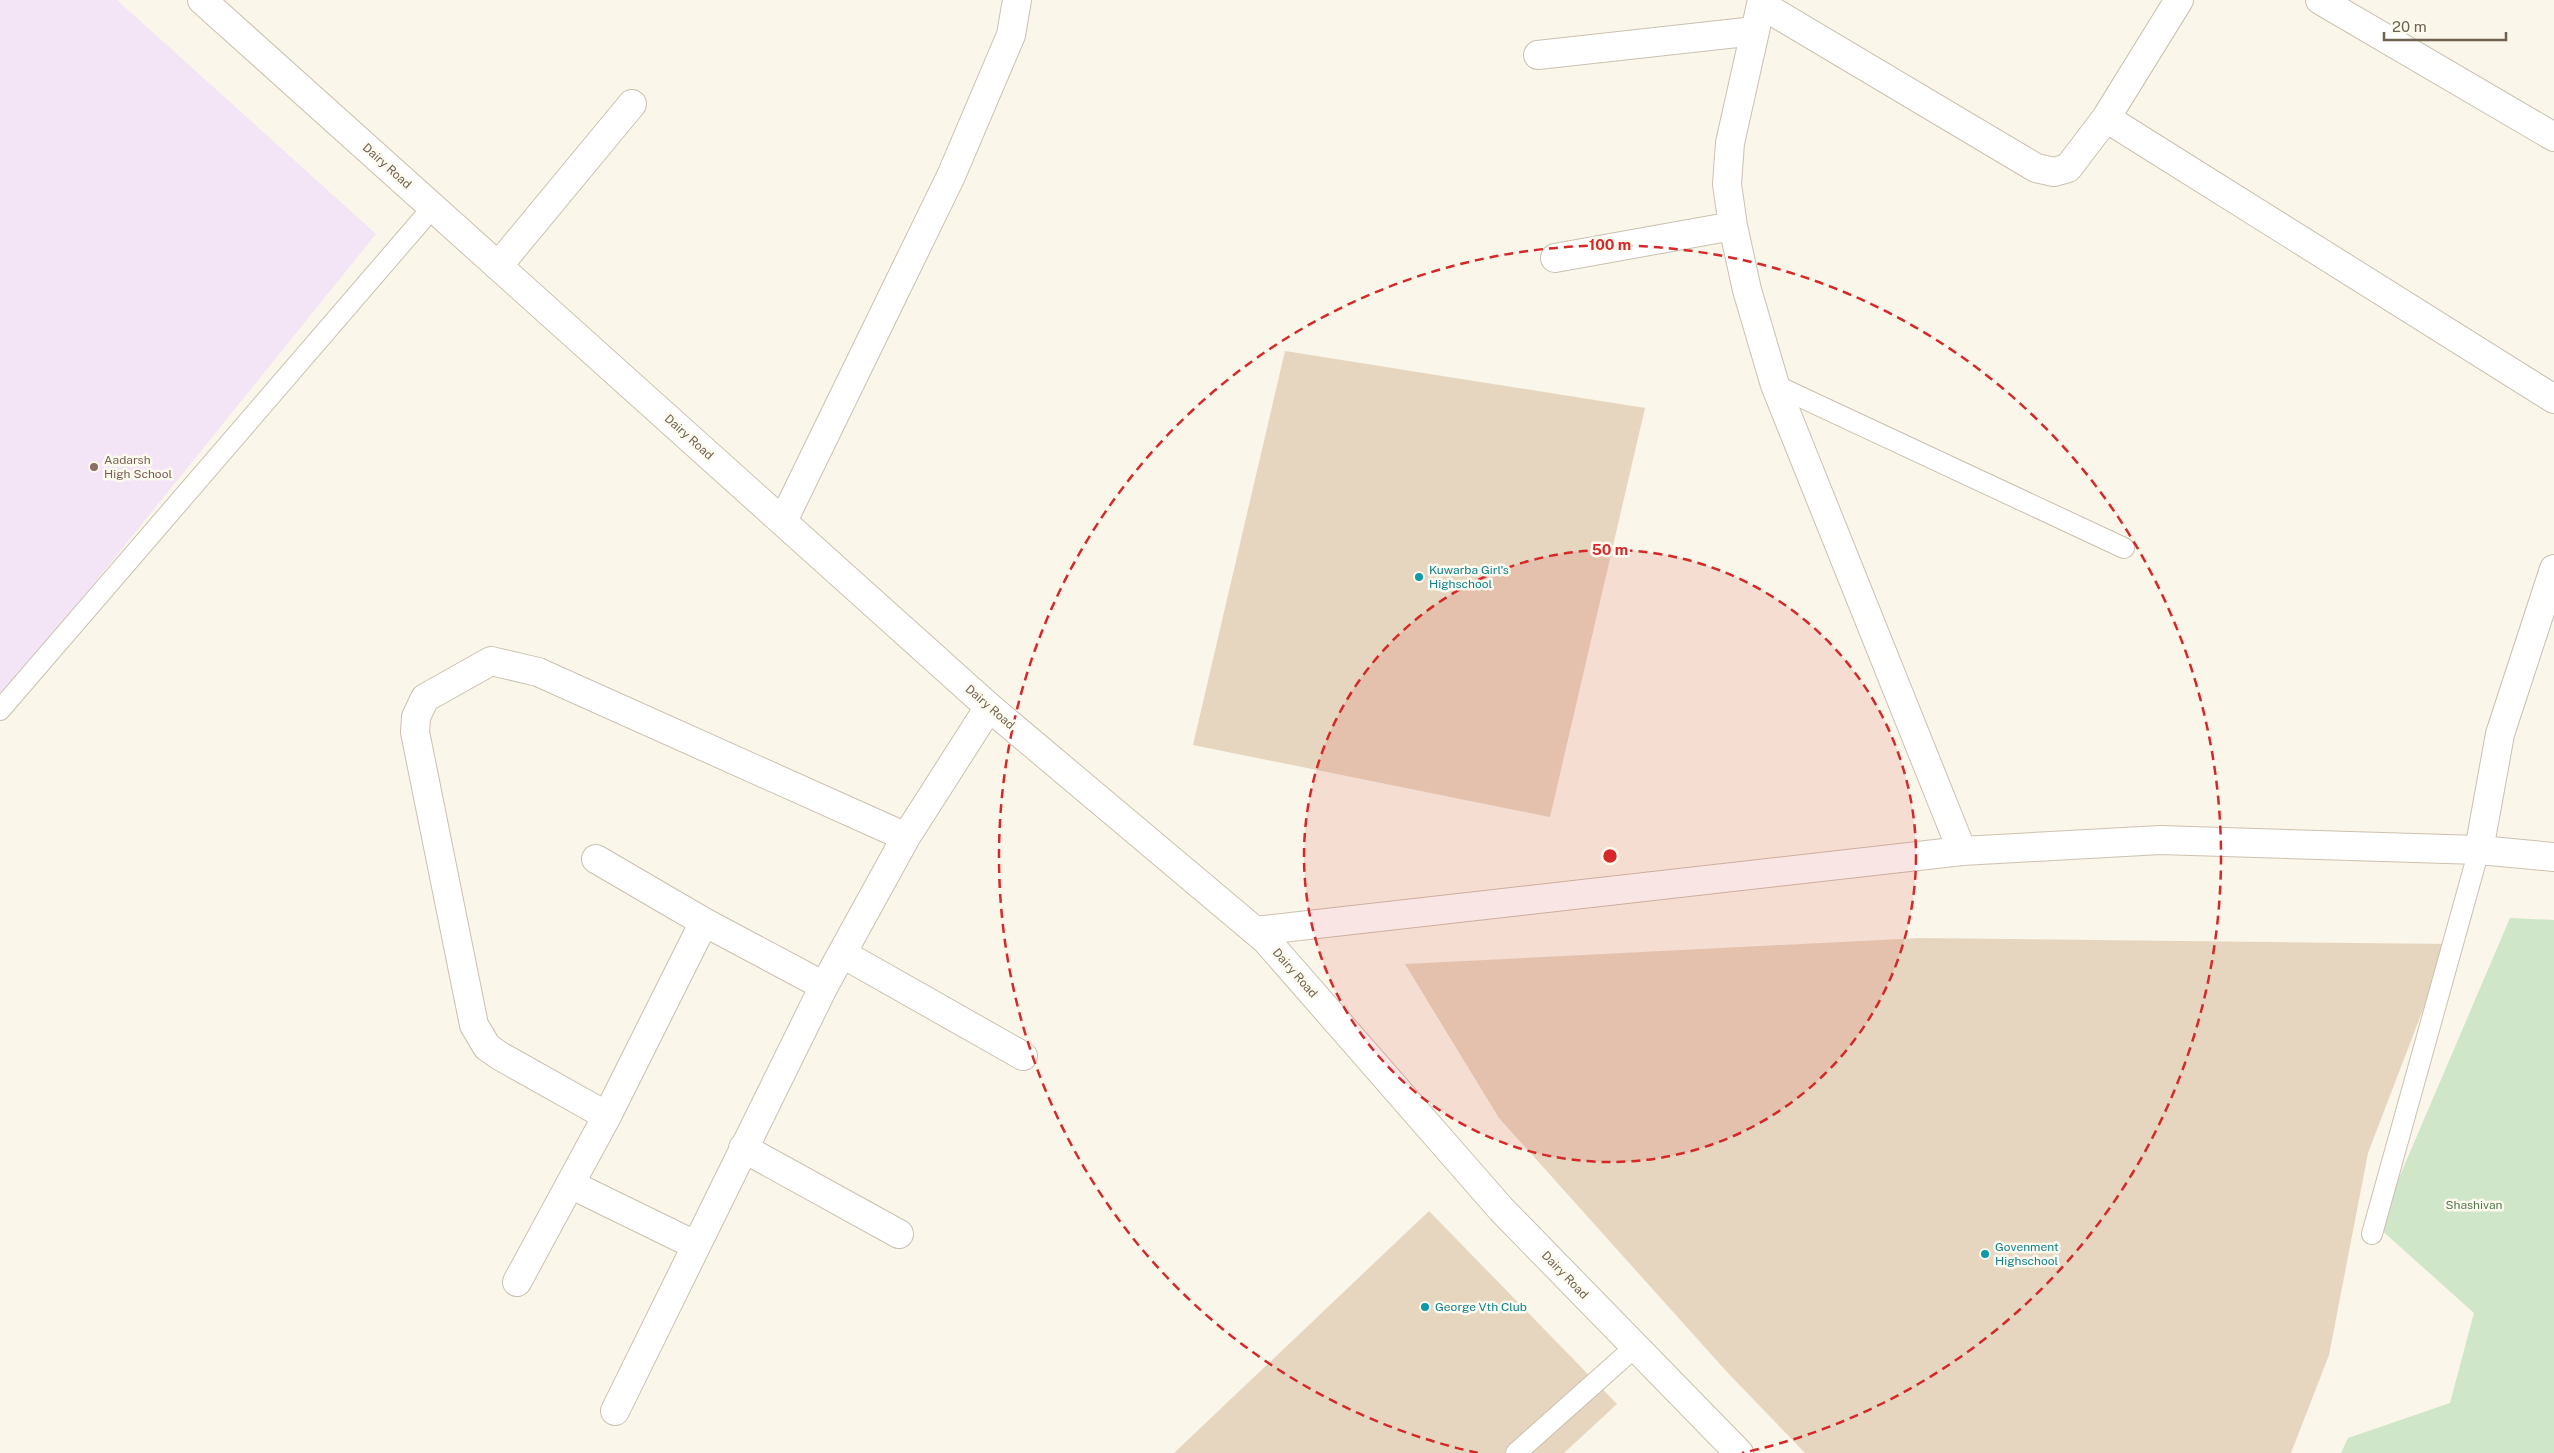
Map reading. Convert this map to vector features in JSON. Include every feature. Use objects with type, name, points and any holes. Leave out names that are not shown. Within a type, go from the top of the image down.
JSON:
[{"type":"street","name":"Dairy Road","points":[[202,0],[989,707],[1266,940],[1501,1209],[1739,1453]]},
{"type":"street","points":[[782,521],[951,176],[1011,35],[1017,0]]},
{"type":"street","points":[[2320,0],[2554,137]]},
{"type":"street","points":[[1962,851],[1774,385],[1747,290],[1733,226],[1727,184],[1730,143],[1762,2],[2036,168],[2054,172],[2068,168],[2106,118],[2171,2]]},
{"type":"street","points":[[1538,55],[1755,31]]},
{"type":"street","points":[[498,266],[632,104]]},
{"type":"street","points":[[2106,118],[2554,399]]},
{"type":"street","points":[[1555,258],[1733,226]]},
{"type":"street","points":[[2479,850],[2500,734],[2554,570]]},
{"type":"street","points":[[607,1116],[500,1056],[487,1047],[474,1025],[414,732],[416,716],[426,698],[490,661],[538,672],[906,838]]},
{"type":"street","points":[[614,1411],[824,986],[906,838],[989,707]]},
{"type":"street","points":[[1254,931],[1962,851],[2160,840],[2479,850],[2554,858]]},
{"type":"street","points":[[596,859],[704,922],[824,986]]},
{"type":"street","points":[[517,1282],[607,1116],[704,922]]},
{"type":"street","points":[[843,954],[1023,1056]]},
{"type":"street","points":[[743,1148],[899,1234]]},
{"type":"street","points":[[570,1184],[695,1245]]},
{"type":"lane","points":[[0,710],[433,207]]},
{"type":"lane","points":[[1774,385],[2124,548]]},
{"type":"lane","points":[[2372,1234],[2479,850]]},
{"type":"lane","points":[[1516,1453],[1635,1347]]},
{"type":"shaded area","name":"Aadarsh High School","points":[[0,0],[117,0],[376,234],[0,700]]},
{"type":"green space","name":"Shashivan","points":[[2510,918],[2554,920],[2554,1453],[2341,1453],[2348,1438],[2450,1403],[2474,1313],[2378,1227]]},
{"type":"building","name":"Kuwarba Girl's Highschool","points":[[1285,351],[1645,408],[1550,817],[1193,745]]},
{"type":"building","name":"Govenment Highschool","points":[[1920,938],[2448,944],[2368,1153],[2329,1355],[2291,1453],[1805,1453],[1727,1372],[1499,1118],[1405,964]]},
{"type":"building","name":"George Vth Club","points":[[1429,1211],[1617,1404],[1564,1453],[1174,1453]]},
{"type":"place","name":"Aadarsh High School","points":[[94,467]]},
{"type":"place","name":"Kuwarba Girl's Highschool","points":[[1419,577]]},
{"type":"place","name":"Govenment Highschool","points":[[1985,1254]]},
{"type":"place","name":"George Vth Club","points":[[1425,1307]]}]
